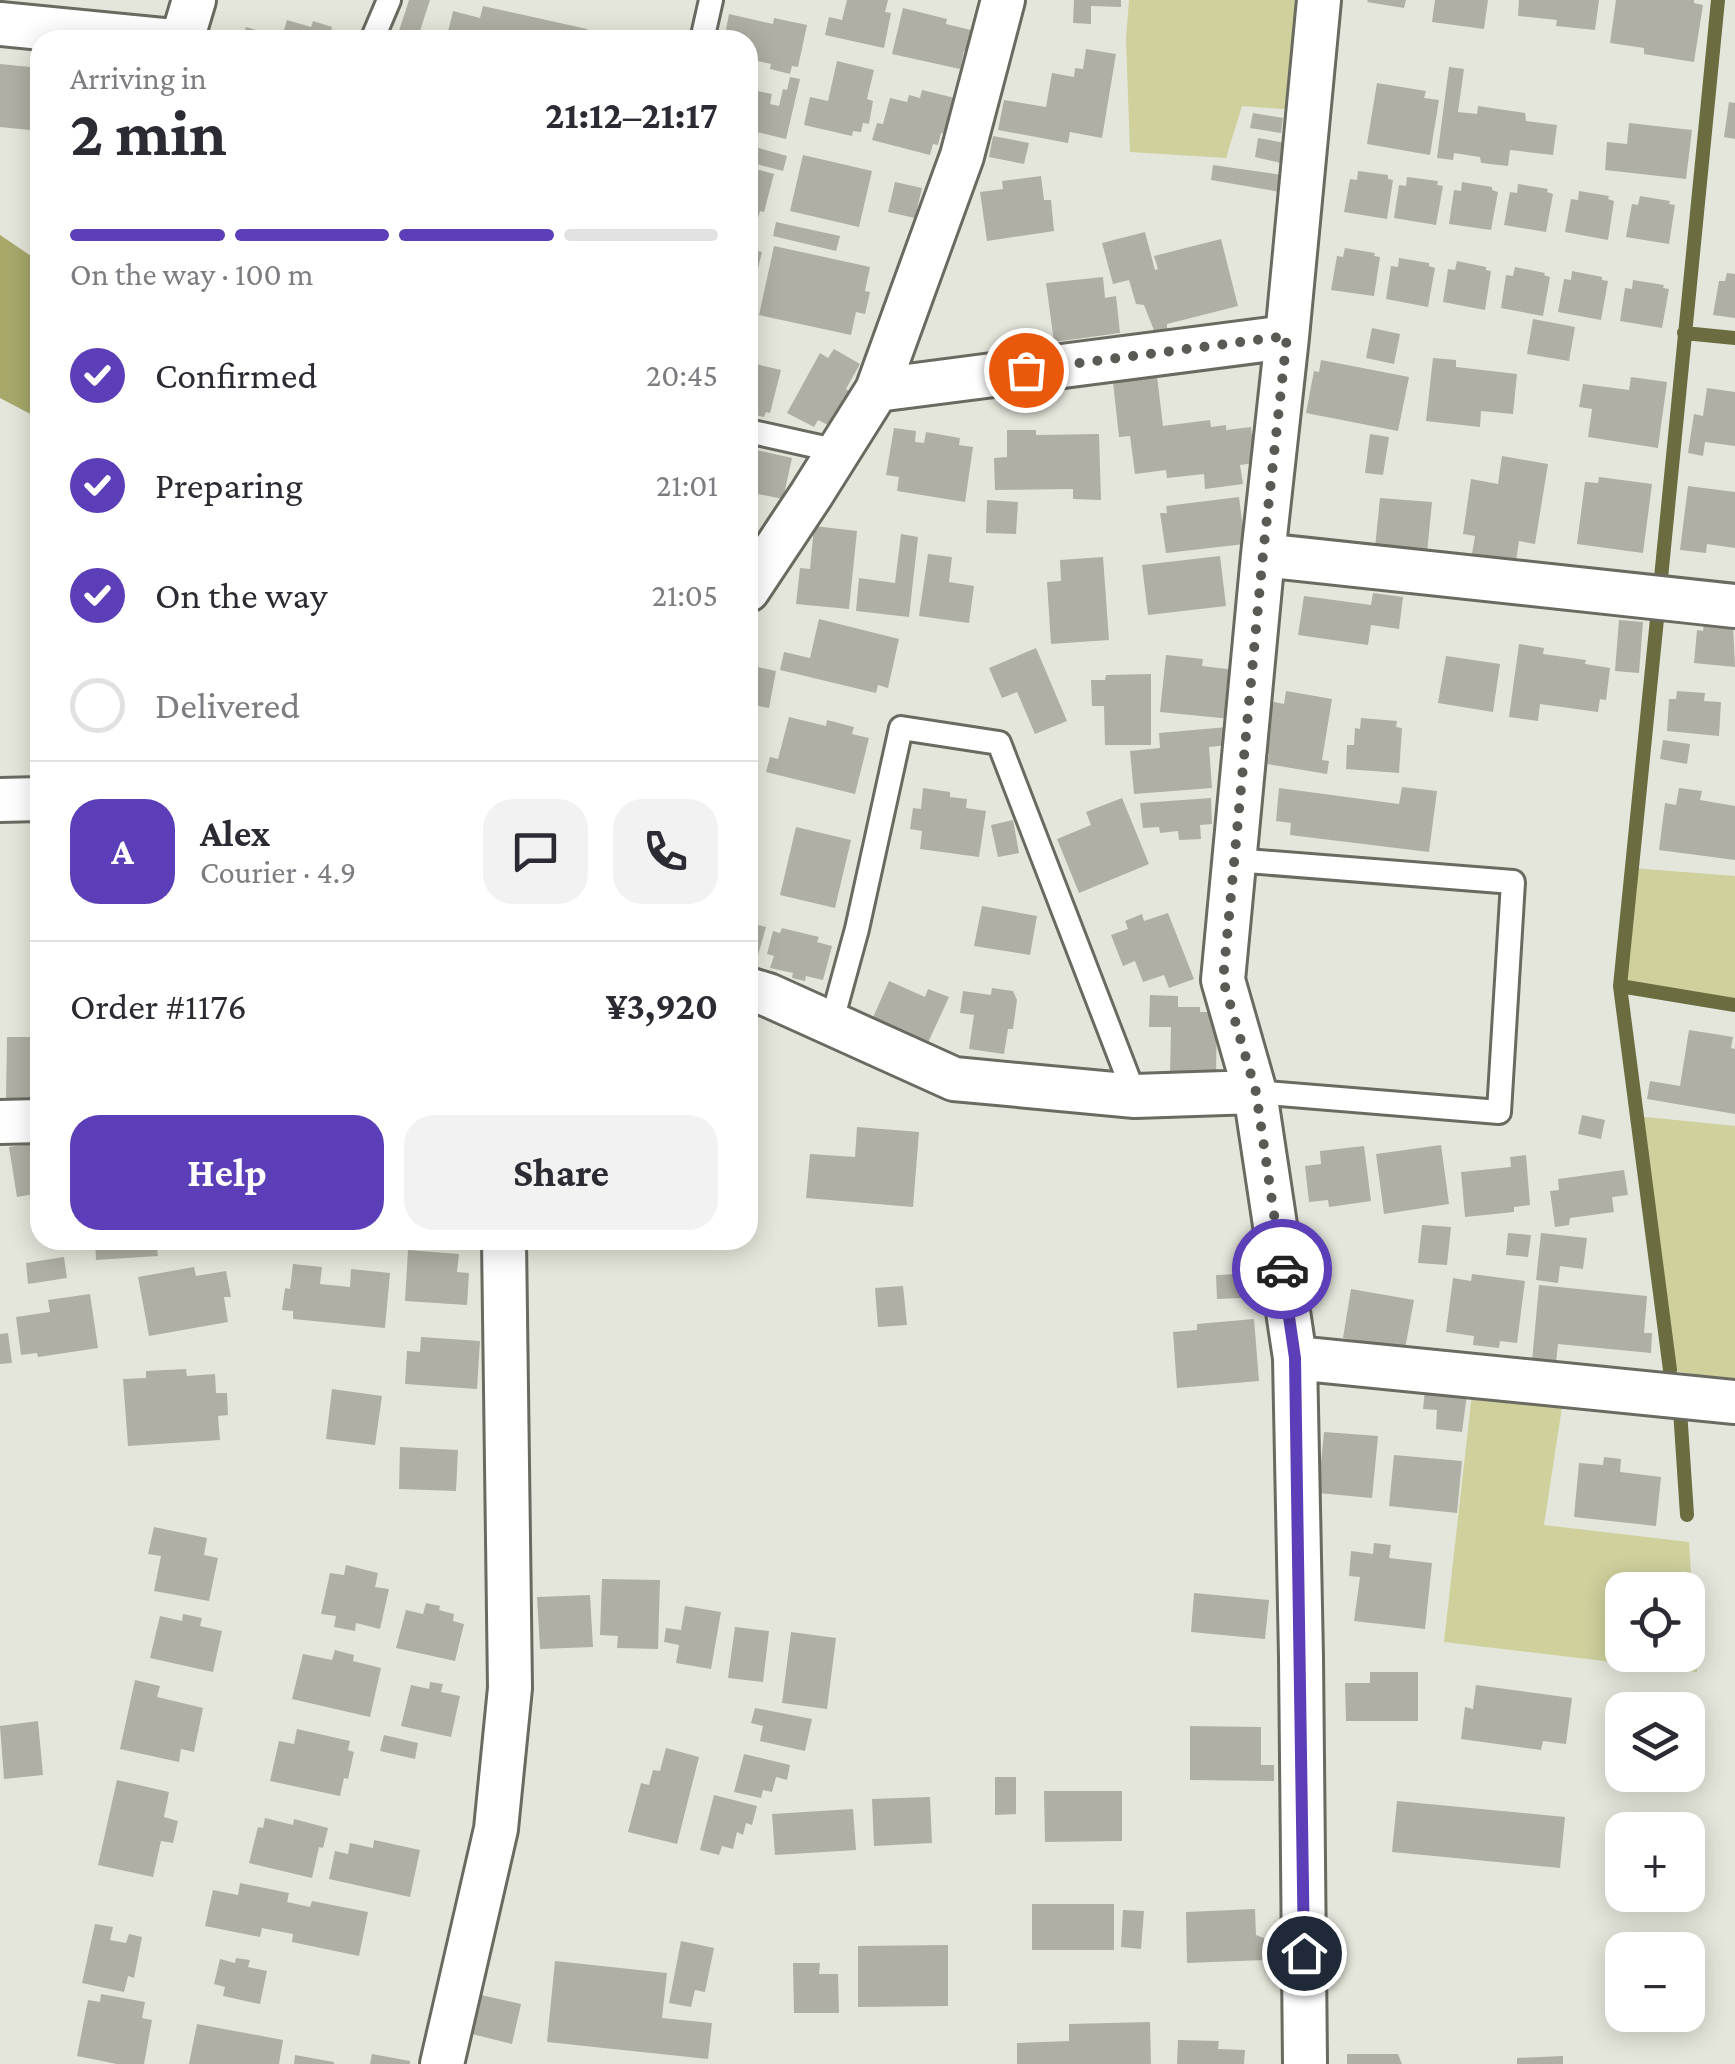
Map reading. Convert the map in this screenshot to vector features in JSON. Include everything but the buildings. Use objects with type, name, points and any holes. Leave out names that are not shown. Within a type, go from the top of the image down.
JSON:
[{"type":"street","points":[[185,30],[194,0]]},
{"type":"street","points":[[758,575],[877,390],[962,156],[1003,0]]},
{"type":"street","points":[[1306,2064],[1295,1358],[1256,1092],[1223,980],[1319,0]]},
{"type":"street","points":[[0,24],[61,30]]},
{"type":"street","points":[[877,390],[1287,336]]},
{"type":"street","points":[[1263,554],[1735,606]]},
{"type":"street","points":[[0,800],[30,800]]},
{"type":"street","points":[[758,992],[954,1079],[1135,1096],[1256,1092]]},
{"type":"street","points":[[0,1122],[30,1121]]},
{"type":"street","points":[[442,2064],[496,1829],[510,1688],[504,1250]]},
{"type":"street","points":[[1295,1358],[1735,1402]]},
{"type":"lane","points":[[376,30],[389,0]]},
{"type":"lane","points":[[704,30],[711,0]]},
{"type":"lane","points":[[758,432],[838,451]]},
{"type":"lane","points":[[831,1024],[857,929],[901,728],[999,743],[1135,1096]]},
{"type":"lane","points":[[1234,860],[1513,882],[1499,1112],[1256,1092]]},
{"type":"green space","points":[[1129,0],[1306,0],[1295,110],[1242,106],[1226,158],[1130,152],[1126,39]]},
{"type":"green space","points":[[0,235],[30,255],[30,414],[0,398]]},
{"type":"green space","points":[[1632,868],[1735,876],[1735,1005],[1620,986]]},
{"type":"green space","points":[[1636,1116],[1735,1126],[1735,1381],[1670,1370]]},
{"type":"green space","points":[[1473,1385],[1564,1394],[1544,1525],[1689,1542],[1691,1572],[1605,1572],[1605,1661],[1444,1642]]},
{"type":"waterway","points":[[1661,578],[1718,0]]},
{"type":"waterway","points":[[1684,333],[1735,338]]},
{"type":"waterway","points":[[1657,619],[1620,986],[1670,1370]]},
{"type":"waterway","points":[[1620,986],[1735,1005]]},
{"type":"waterway","points":[[1680,1410],[1687,1515]]},
{"type":"way so far","points":[[1026,370],[1287,336],[1223,980],[1256,1092],[1282,1269]]},
{"type":"route","points":[[1282,1269],[1295,1358],[1304,1953]]}]
